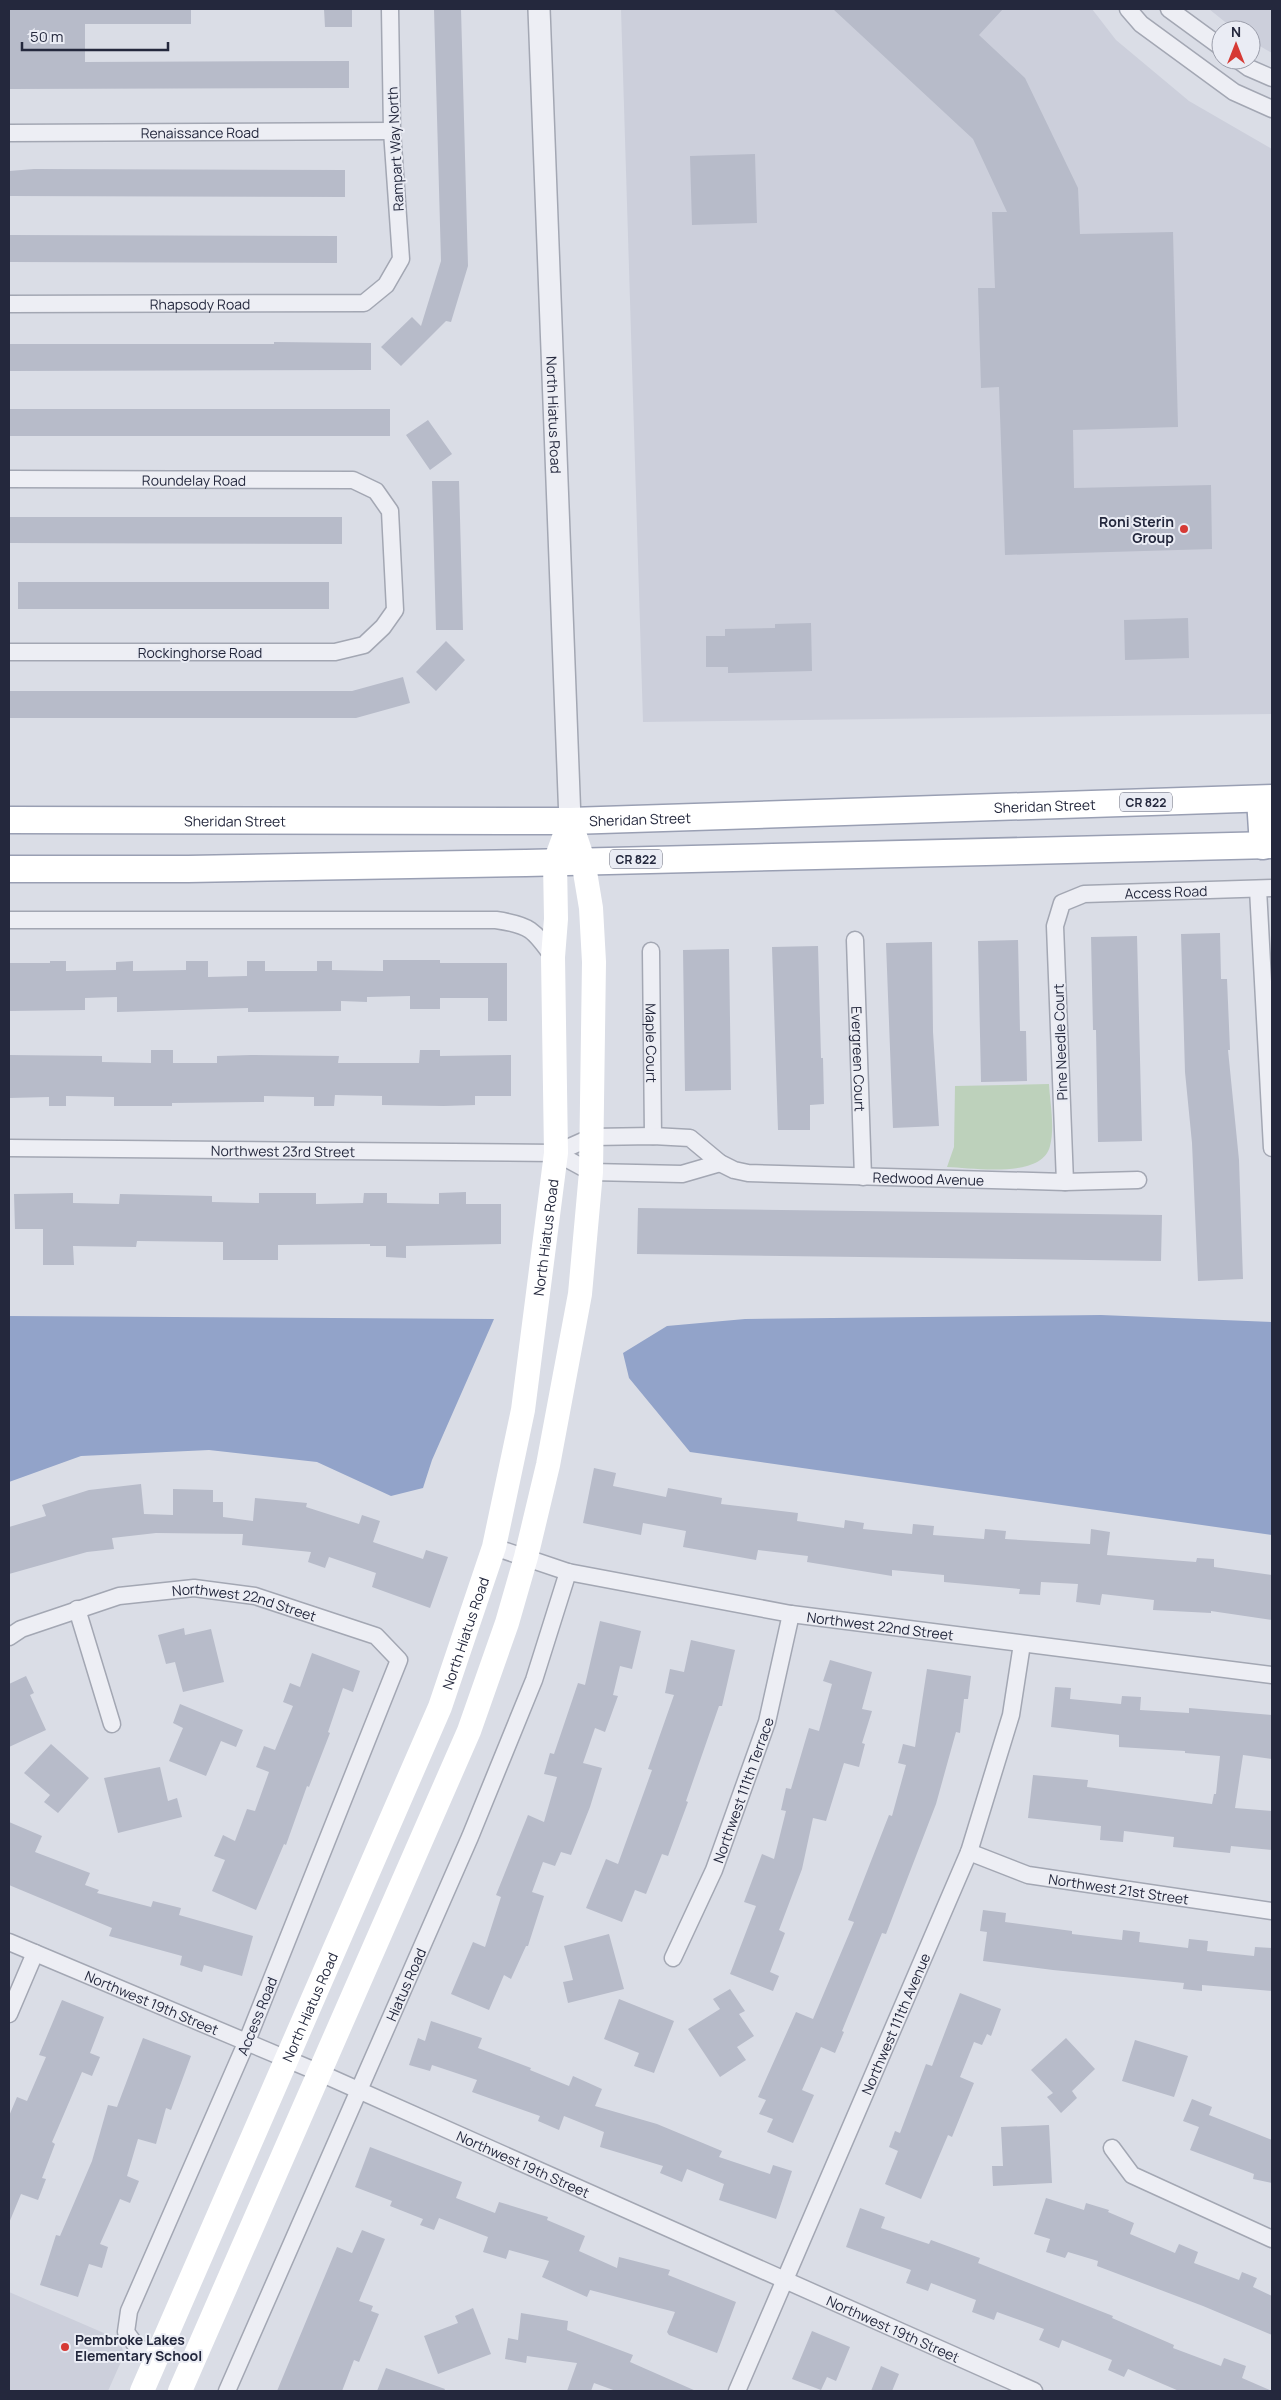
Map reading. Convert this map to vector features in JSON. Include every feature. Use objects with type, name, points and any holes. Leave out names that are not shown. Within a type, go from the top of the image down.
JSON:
[{"type":"main road","name":"Sheridan Street","points":[[9,820],[570,821],[1266,798]]},
{"type":"main road","points":[[1266,798],[1268,846]]},
{"type":"main road","name":"North Hiatus Road","points":[[180,2391],[469,1731],[507,1623],[526,1557],[548,1465],[580,1294],[591,1172],[594,962],[591,908],[583,860],[570,821]]},
{"type":"main road","name":"North Hiatus Road","points":[[142,2391],[440,1707],[494,1547],[524,1410],[556,1153],[553,957],[556,919],[555,862],[570,821]]},
{"type":"main road","name":"CR 822","points":[[9,869],[188,869],[1268,846]]},
{"type":"street","name":"Rampart Way North","points":[[386,286],[401,260],[392,130],[390,9]]},
{"type":"street","name":"North Hiatus Road","points":[[539,9],[567,787],[570,821]]},
{"type":"street","points":[[1128,9],[1142,24],[1234,92],[1272,109]]},
{"type":"street","points":[[1169,9],[1211,40]]},
{"type":"street","points":[[1253,70],[1272,78]]},
{"type":"street","name":"Renaissance Road","points":[[9,134],[392,130]]},
{"type":"street","name":"Rhapsody Road","points":[[9,304],[364,303],[386,286]]},
{"type":"street","name":"Roundelay Road","points":[[9,479],[353,480],[376,491]]},
{"type":"street","name":"Rockinghorse Road","points":[[9,652],[335,652],[364,645],[383,628],[395,610],[390,511],[376,491]]},
{"type":"street","points":[[1265,889],[1272,1148]]},
{"type":"street","name":"Access Road","points":[[1062,903],[1084,894],[1265,889]]},
{"type":"street","name":"Pine Needle Court","points":[[1062,903],[1056,926],[1065,1182]]},
{"type":"street","points":[[9,920],[496,920],[516,923],[536,933],[553,957]]},
{"type":"street","name":"Evergreen Court","points":[[855,940],[863,1177]]},
{"type":"street","name":"Maple Court","points":[[651,951],[653,1136]]},
{"type":"street","name":"Redwood Avenue","points":[[556,1153],[592,1137],[653,1136],[690,1138],[720,1163],[734,1170],[748,1173],[1065,1182],[1138,1180]]},
{"type":"street","name":"Northwest 23rd Street","points":[[9,1148],[556,1153]]},
{"type":"street","points":[[556,1153],[591,1172],[682,1174],[720,1163]]},
{"type":"street","name":"Northwest 22nd Street","points":[[494,1547],[568,1572],[791,1614],[1272,1675]]},
{"type":"street","name":"Hiatus Road","points":[[228,2391],[470,1837],[534,1680],[568,1572]]},
{"type":"street","name":"Northwest 22nd Street","points":[[9,1637],[21,1629],[119,1596],[194,1588],[255,1596],[376,1636],[399,1660]]},
{"type":"street","points":[[78,1609],[112,1724]]},
{"type":"street","name":"Northwest 111th Terrace","points":[[672,1958],[714,1870],[767,1722],[791,1614]]},
{"type":"street","name":"Northwest 111th Avenue","points":[[736,2391],[969,1852],[1011,1716],[1022,1644]]},
{"type":"street","name":"Access Road","points":[[158,2356],[137,2347],[126,2332],[129,2311],[247,2041],[399,1660]]},
{"type":"street","name":"Northwest 21st Street","points":[[969,1852],[1028,1875],[1272,1911]]},
{"type":"street","name":"Northwest 19th Street","points":[[9,1942],[247,2041],[1034,2391]]},
{"type":"street","points":[[9,2014],[35,1953]]},
{"type":"street","points":[[1112,2148],[1132,2175],[1272,2239]]},
{"type":"shaded area","points":[[621,9],[1092,9],[1116,40],[1189,101],[1272,149],[1272,714],[643,722]]},
{"type":"shaded area","points":[[1209,9],[1272,9],[1272,53],[1261,47],[1261,20],[1223,20]]},
{"type":"shaded area","name":"Pembroke Lakes Elementary School","points":[[9,2292],[120,2340],[124,2355],[108,2391],[9,2391]]},
{"type":"green space","points":[[1049,1084],[1052,1131],[1050,1146],[1044,1156],[1034,1163],[1006,1169],[947,1167],[954,1147],[955,1086]]},
{"type":"water","points":[[1101,1315],[1272,1322],[1272,1535],[690,1452],[629,1378],[623,1353],[667,1326],[745,1319]]},
{"type":"water","points":[[9,1316],[494,1319],[432,1460],[423,1488],[391,1496],[317,1462],[209,1450],[81,1456],[9,1482]]},
{"type":"building","points":[[9,9],[191,9],[191,24],[85,24],[85,62],[349,61],[349,88],[9,89]]},
{"type":"building","points":[[324,9],[352,9],[352,27],[325,27]]},
{"type":"building","points":[[434,9],[461,9],[468,266],[451,322],[446,321],[401,366],[381,347],[412,317],[421,326],[441,261]]},
{"type":"building","points":[[833,9],[1003,9],[979,35],[1025,78],[1078,188],[1080,234],[1173,232],[1178,427],[1073,430],[1074,488],[1211,485],[1212,549],[1005,555],[999,387],[981,388],[978,288],[995,288],[992,212],[1007,212],[973,139]]},
{"type":"building","points":[[755,154],[757,223],[692,225],[690,156]]},
{"type":"building","points":[[34,169],[345,170],[345,197],[9,196],[9,171]]},
{"type":"building","points":[[9,235],[337,236],[337,263],[9,262]]},
{"type":"building","points":[[274,342],[371,343],[371,370],[9,371],[9,344],[274,344]]},
{"type":"building","points":[[9,409],[390,409],[390,436],[9,436]]},
{"type":"building","points":[[428,420],[452,454],[430,470],[406,435]]},
{"type":"building","points":[[432,481],[459,481],[463,630],[436,630]]},
{"type":"building","points":[[9,517],[342,517],[342,544],[9,543]]},
{"type":"building","points":[[18,582],[329,582],[329,609],[18,609]]},
{"type":"building","points":[[1188,618],[1189,658],[1125,660],[1124,620]]},
{"type":"building","points":[[811,623],[812,671],[728,673],[728,667],[706,667],[706,636],[725,636],[725,629],[775,628],[775,624]]},
{"type":"building","points":[[446,641],[465,660],[436,691],[416,672]]},
{"type":"building","points":[[403,677],[410,703],[356,718],[9,718],[9,691],[352,691]]},
{"type":"building","points":[[1220,933],[1221,979],[1227,979],[1230,1050],[1228,1050],[1239,1160],[1243,1279],[1198,1281],[1192,1143],[1185,1072],[1181,934]]},
{"type":"building","points":[[1137,936],[1142,1141],[1098,1142],[1096,1030],[1093,1030],[1091,937]]},
{"type":"building","points":[[1018,940],[1020,1031],[1026,1031],[1027,1081],[981,1082],[978,941]]},
{"type":"building","points":[[932,942],[933,1032],[939,1126],[893,1128],[886,943]]},
{"type":"building","points":[[818,946],[824,1104],[810,1105],[810,1130],[778,1130],[772,947]]},
{"type":"building","points":[[729,949],[731,1090],[685,1091],[683,950]]},
{"type":"building","points":[[383,960],[440,960],[440,963],[507,963],[507,1021],[488,1021],[488,998],[440,998],[440,1009],[410,1009],[410,996],[367,997],[367,1002],[341,1001],[341,1011],[248,1012],[248,1008],[117,1012],[117,997],[85,998],[85,1010],[9,1011],[9,963],[66,961],[66,971],[116,970],[116,962],[133,961],[133,971],[186,970],[186,961],[208,961],[208,977],[247,976],[247,961],[265,961],[265,971],[317,971],[317,961],[332,961],[332,970],[383,971]]},
{"type":"building","points":[[151,1050],[173,1050],[173,1063],[217,1063],[217,1056],[251,1055],[339,1056],[338,1063],[419,1063],[420,1050],[440,1050],[440,1056],[511,1055],[511,1096],[475,1096],[475,1105],[444,1106],[382,1105],[382,1096],[335,1095],[334,1106],[314,1106],[314,1097],[264,1096],[264,1102],[172,1103],[172,1106],[114,1106],[114,1097],[66,1096],[66,1106],[49,1106],[49,1097],[9,1098],[9,1055],[102,1056],[102,1062],[151,1063]]},
{"type":"building","points":[[466,1192],[466,1204],[501,1204],[501,1244],[406,1246],[406,1258],[386,1257],[386,1246],[370,1246],[370,1244],[278,1245],[278,1260],[223,1260],[223,1242],[137,1241],[136,1247],[73,1246],[74,1265],[43,1265],[43,1229],[15,1229],[14,1194],[73,1193],[73,1203],[119,1204],[120,1194],[212,1196],[212,1202],[259,1203],[259,1193],[316,1193],[316,1204],[363,1203],[364,1193],[387,1193],[387,1203],[439,1204],[439,1193]]},
{"type":"building","points":[[638,1208],[1162,1215],[1161,1261],[637,1254]]},
{"type":"building","points":[[594,1468],[616,1473],[613,1486],[666,1497],[668,1488],[722,1498],[721,1504],[798,1513],[797,1521],[844,1528],[845,1520],[864,1523],[863,1529],[912,1534],[913,1524],[934,1526],[933,1535],[984,1539],[985,1529],[1006,1531],[1005,1539],[1090,1544],[1091,1529],[1110,1532],[1107,1555],[1196,1562],[1197,1558],[1214,1559],[1214,1567],[1272,1575],[1272,1620],[1211,1611],[1211,1613],[1153,1610],[1154,1600],[1102,1594],[1100,1605],[1076,1602],[1078,1584],[1041,1582],[1040,1595],[1019,1594],[1020,1589],[944,1582],[944,1575],[892,1570],[892,1576],[807,1562],[808,1556],[758,1550],[756,1560],[683,1547],[686,1531],[643,1523],[641,1535],[583,1523]]},
{"type":"building","points":[[141,1484],[144,1514],[173,1515],[173,1489],[213,1490],[213,1502],[223,1502],[223,1517],[253,1521],[255,1498],[307,1503],[306,1507],[359,1524],[362,1515],[380,1521],[373,1542],[423,1559],[426,1550],[448,1557],[430,1608],[372,1587],[376,1573],[329,1557],[325,1568],[308,1562],[311,1552],[242,1545],[243,1534],[156,1533],[112,1538],[114,1549],[87,1552],[9,1574],[9,1527],[46,1516],[42,1505],[89,1490]]},
{"type":"building","points":[[600,1621],[641,1631],[632,1669],[620,1666],[613,1695],[618,1696],[605,1732],[595,1728],[583,1763],[602,1768],[590,1807],[571,1855],[561,1852],[555,1866],[543,1862],[532,1892],[544,1896],[528,1946],[526,1946],[511,1979],[504,1975],[489,2010],[451,1994],[473,1942],[485,1947],[501,1897],[496,1895],[528,1815],[544,1822],[557,1777],[544,1774],[550,1753],[554,1754],[578,1683],[585,1685]]},
{"type":"building","points":[[184,1628],[185,1635],[211,1629],[224,1682],[183,1692],[175,1662],[166,1664],[158,1635]]},
{"type":"building","points":[[691,1640],[735,1650],[722,1706],[719,1706],[686,1801],[688,1802],[668,1856],[662,1854],[646,1894],[635,1890],[622,1922],[586,1908],[606,1859],[618,1864],[652,1770],[648,1769],[674,1695],[665,1693],[670,1669],[684,1672]]},
{"type":"building","points":[[312,1653],[360,1671],[353,1692],[343,1688],[328,1732],[330,1733],[309,1787],[307,1786],[286,1845],[284,1844],[256,1910],[212,1891],[225,1860],[214,1856],[223,1835],[235,1841],[247,1809],[255,1811],[269,1772],[256,1767],[264,1746],[275,1750],[293,1706],[283,1702],[290,1683],[300,1687]]},
{"type":"building","points":[[830,1660],[872,1672],[862,1709],[872,1711],[862,1743],[865,1744],[859,1767],[844,1763],[826,1821],[813,1818],[802,1869],[779,1930],[785,1933],[770,1972],[779,1976],[773,1991],[730,1974],[756,1906],[744,1902],[762,1854],[774,1859],[786,1811],[781,1810],[786,1788],[791,1789],[809,1728],[819,1731],[832,1684],[823,1681]]},
{"type":"building","points":[[927,1669],[971,1676],[968,1699],[964,1699],[960,1733],[956,1732],[936,1804],[886,1934],[882,1933],[842,2031],[844,2032],[835,2053],[821,2047],[802,2090],[814,2095],[793,2143],[767,2132],[773,2119],[759,2114],[766,2100],[758,2097],[796,2012],[813,2019],[854,1922],[848,1920],[889,1815],[892,1816],[906,1765],[898,1763],[903,1744],[915,1747]]},
{"type":"building","points":[[26,1676],[34,1693],[30,1695],[46,1730],[9,1747],[9,1684]]},
{"type":"building","points":[[1055,1687],[1071,1688],[1070,1699],[1121,1704],[1122,1696],[1141,1697],[1140,1710],[1189,1713],[1189,1708],[1272,1715],[1272,1759],[1243,1755],[1235,1808],[1272,1811],[1272,1850],[1231,1846],[1230,1853],[1173,1847],[1174,1837],[1124,1831],[1123,1842],[1100,1840],[1101,1826],[1028,1818],[1033,1775],[1088,1780],[1087,1787],[1212,1804],[1214,1794],[1216,1794],[1220,1756],[1185,1753],[1185,1751],[1119,1747],[1119,1735],[1051,1727]]},
{"type":"building","points":[[180,1704],[243,1730],[236,1747],[221,1741],[206,1776],[169,1761],[183,1728],[173,1723]]},
{"type":"building","points":[[51,1744],[89,1778],[58,1813],[44,1802],[50,1795],[24,1773]]},
{"type":"building","points":[[160,1767],[168,1801],[177,1798],[182,1817],[118,1833],[104,1778]]},
{"type":"building","points":[[9,1822],[42,1836],[35,1852],[90,1873],[85,1885],[99,1890],[97,1893],[151,1907],[153,1901],[181,1908],[179,1915],[253,1936],[242,1976],[204,1965],[202,1972],[180,1965],[182,1956],[109,1936],[112,1928],[9,1885]]},
{"type":"building","points":[[983,1910],[1006,1913],[1005,1922],[1072,1931],[1072,1934],[1122,1940],[1123,1930],[1140,1932],[1139,1942],[1188,1948],[1189,1939],[1208,1941],[1207,1951],[1254,1956],[1255,1947],[1272,1948],[1272,1991],[1202,1985],[1202,1991],[1183,1989],[1184,1983],[983,1961],[987,1932],[980,1931]]},
{"type":"building","points":[[609,1934],[624,1989],[568,2003],[563,1982],[573,1980],[564,1946]]},
{"type":"building","points":[[730,1989],[745,2011],[739,2014],[754,2036],[737,2047],[746,2060],[720,2077],[688,2029],[720,2009],[713,1999]]},
{"type":"building","points":[[960,1993],[1001,2009],[991,2036],[987,2034],[982,2045],[974,2042],[960,2077],[974,2083],[952,2137],[948,2135],[921,2199],[885,2184],[898,2151],[889,2147],[895,2131],[900,2133],[926,2064],[932,2066]]},
{"type":"building","points":[[619,1999],[674,2021],[654,2073],[634,2066],[639,2053],[604,2039]]},
{"type":"building","points":[[62,2000],[104,2017],[90,2053],[100,2057],[92,2076],[82,2072],[52,2142],[55,2144],[42,2178],[46,2179],[38,2200],[21,2194],[9,2223],[9,2116],[17,2097],[27,2101],[46,2057],[39,2055]]},
{"type":"building","points":[[431,2021],[482,2038],[478,2048],[531,2068],[530,2070],[569,2086],[573,2076],[602,2089],[595,2106],[657,2124],[722,2151],[719,2157],[770,2174],[773,2165],[792,2171],[776,2219],[719,2200],[724,2184],[687,2169],[682,2182],[660,2173],[663,2166],[600,2147],[604,2132],[564,2116],[559,2130],[538,2121],[540,2116],[472,2092],[477,2080],[432,2065],[430,2071],[409,2065],[418,2038],[425,2041]]},
{"type":"building","points":[[143,2038],[191,2056],[171,2110],[166,2108],[156,2144],[138,2139],[127,2176],[139,2181],[130,2203],[120,2199],[100,2244],[108,2247],[102,2268],[89,2264],[78,2297],[40,2285],[56,2235],[60,2236],[92,2161],[108,2105],[117,2107]]},
{"type":"building","points":[[1066,2038],[1095,2069],[1072,2091],[1077,2098],[1061,2113],[1047,2097],[1053,2093],[1031,2070]]},
{"type":"building","points":[[1135,2040],[1188,2056],[1174,2097],[1122,2081]]},
{"type":"building","points":[[1192,2099],[1212,2107],[1209,2115],[1272,2140],[1272,2183],[1253,2179],[1254,2174],[1190,2150],[1199,2127],[1183,2121]]},
{"type":"building","points":[[1049,2125],[1052,2183],[993,2186],[992,2166],[1003,2166],[1001,2127]]},
{"type":"building","points":[[370,2147],[462,2182],[456,2198],[495,2213],[499,2202],[548,2217],[547,2220],[585,2236],[579,2251],[617,2268],[619,2257],[670,2270],[668,2275],[736,2302],[717,2353],[669,2335],[667,2332],[675,2312],[590,2290],[587,2297],[542,2277],[549,2261],[509,2250],[506,2259],[483,2252],[488,2237],[439,2218],[434,2230],[420,2225],[423,2219],[390,2206],[392,2201],[355,2187]]},
{"type":"building","points":[[1046,2198],[1084,2210],[1086,2203],[1109,2210],[1108,2212],[1134,2223],[1130,2234],[1175,2253],[1179,2244],[1198,2252],[1194,2263],[1239,2280],[1242,2272],[1257,2278],[1253,2287],[1272,2296],[1272,2335],[1203,2306],[1097,2266],[1098,2261],[1068,2252],[1065,2258],[1046,2252],[1050,2239],[1034,2234]]},
{"type":"building","points":[[860,2208],[885,2217],[881,2228],[929,2244],[931,2240],[980,2258],[978,2263],[1113,2316],[1112,2318],[1174,2345],[1173,2348],[1221,2366],[1224,2358],[1246,2366],[1242,2378],[1272,2391],[1179,2391],[1128,2369],[1124,2377],[1108,2370],[1112,2360],[1062,2340],[1059,2348],[1039,2340],[1044,2329],[997,2312],[994,2320],[972,2312],[976,2300],[931,2283],[928,2291],[906,2283],[911,2270],[846,2247]]},
{"type":"building","points":[[362,2230],[385,2239],[359,2301],[373,2306],[371,2311],[379,2314],[359,2362],[354,2360],[342,2391],[277,2391],[337,2247],[352,2253]]},
{"type":"building","points":[[473,2308],[491,2354],[438,2374],[424,2336],[458,2323],[455,2316]]},
{"type":"building","points":[[521,2313],[568,2321],[567,2330],[633,2355],[630,2362],[696,2391],[616,2391],[594,2383],[591,2391],[567,2391],[577,2363],[527,2356],[526,2363],[505,2359],[508,2338],[518,2340]]},
{"type":"building","points":[[812,2331],[850,2347],[836,2381],[827,2377],[821,2390],[792,2379]]},
{"type":"building","points":[[881,2366],[899,2374],[892,2391],[871,2391]]},
{"type":"building","points":[[386,2368],[445,2389],[444,2391],[377,2391]]},
{"type":"place","name":"Roni Sterin Group","points":[[1184,529]]},
{"type":"place","name":"Pembroke Lakes Elementary School","points":[[65,2347]]}]
